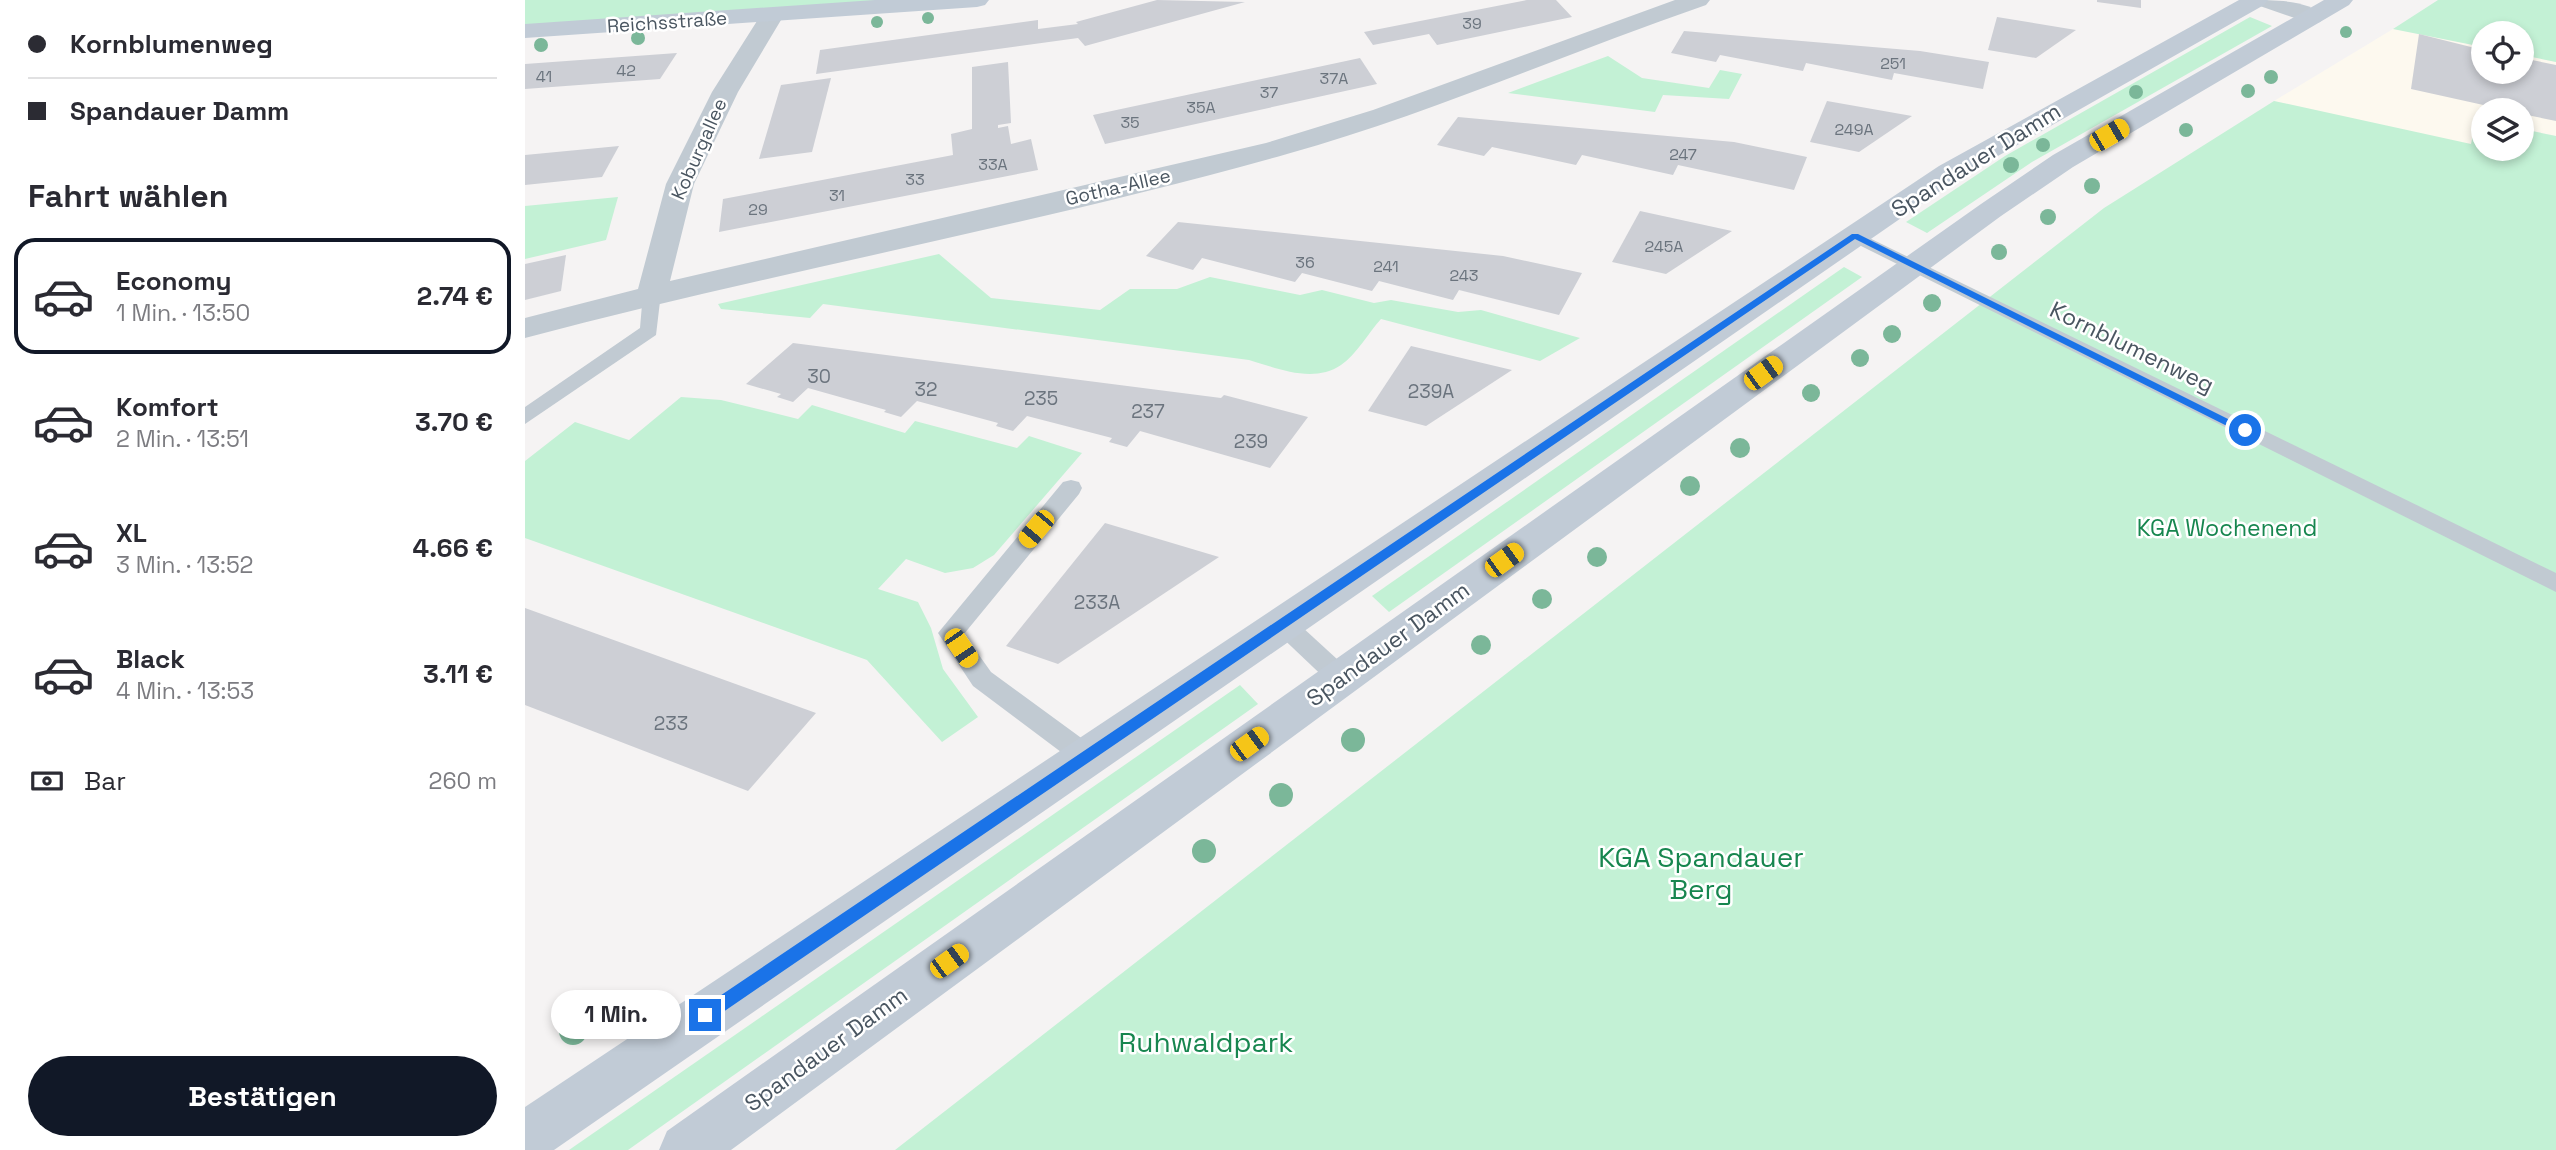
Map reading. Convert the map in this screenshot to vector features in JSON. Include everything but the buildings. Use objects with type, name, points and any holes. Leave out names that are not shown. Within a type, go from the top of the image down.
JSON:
[{"type":"main road","name":"Reichsstraße","points":[[525,31],[977,0]]},
{"type":"main road","name":"Spandauer Damm","points":[[525,1138],[1855,236],[2004,139],[2256,0]]},
{"type":"main road","name":"Spandauer Damm","points":[[686,1150],[1913,265],[2063,161],[2341,0]]},
{"type":"street","name":"Gotha-Allee","points":[[525,328],[652,293],[1277,148],[1436,96],[1697,0]]},
{"type":"street","points":[[2265,0],[2312,17]]},
{"type":"street","name":"Koburgallee","points":[[652,293],[680,184],[725,92],[772,15]]},
{"type":"lane","name":"Kornblumenweg","points":[[1855,236],[2556,583]]},
{"type":"lane","points":[[525,417],[649,331],[652,293]]},
{"type":"lane","points":[[1070,488],[950,632],[982,679],[1086,756]]},
{"type":"lane","points":[[1282,623],[1341,678]]},
{"type":"shaded area","points":[[2393,29],[2471,45],[2471,84],[2534,84],[2534,57],[2556,62],[2556,136],[2534,131],[2534,98],[2471,98],[2471,145],[2274,101]]},
{"type":"green space","points":[[525,0],[894,0],[525,25]]},
{"type":"green space","points":[[2438,0],[2556,0],[2556,62],[2534,57],[2534,21],[2471,21],[2471,45],[2393,29]]},
{"type":"green space","points":[[2250,17],[2272,26],[2032,162],[1927,233],[1906,222],[2005,156]]},
{"type":"green space","points":[[1608,56],[1642,78],[1709,88],[1720,70],[1742,74],[1729,99],[1663,95],[1655,112],[1508,93]]},
{"type":"green space","points":[[2274,101],[2471,144],[2471,161],[2534,161],[2534,131],[2556,136],[2556,1150],[895,1150],[2104,208]]},
{"type":"green space","points":[[618,197],[606,240],[525,259],[525,206]]},
{"type":"green space","points":[[939,254],[991,298],[1100,310],[1130,289],[1177,289],[1210,277],[1300,295],[1322,290],[1374,303],[1391,300],[1458,312],[1481,310],[1580,338],[1540,361],[1381,319],[1347,361],[1330,371],[1307,374],[1249,360],[823,304],[810,318],[721,309],[718,304]]},
{"type":"green space","points":[[1844,267],[1862,277],[1389,612],[1372,596]]},
{"type":"green space","points":[[681,397],[721,400],[798,419],[812,405],[905,433],[915,421],[1017,448],[1029,436],[1082,453],[994,555],[973,568],[945,573],[906,559],[878,589],[918,602],[931,628],[943,669],[978,717],[942,742],[867,660],[525,538],[525,461],[575,422],[629,440]]},
{"type":"green space","points":[[1240,685],[1258,704],[628,1150],[569,1150]]},
{"type":"route","points":[[705,1015],[1855,236],[2245,430]]},
{"type":"park label","name":"KGA Wochenend","points":[[2227,528]]},
{"type":"park label","name":"KGA Spandauer Berg","points":[[1701,873]]},
{"type":"park label","name":"Ruhwaldpark","points":[[1206,1042]]}]
